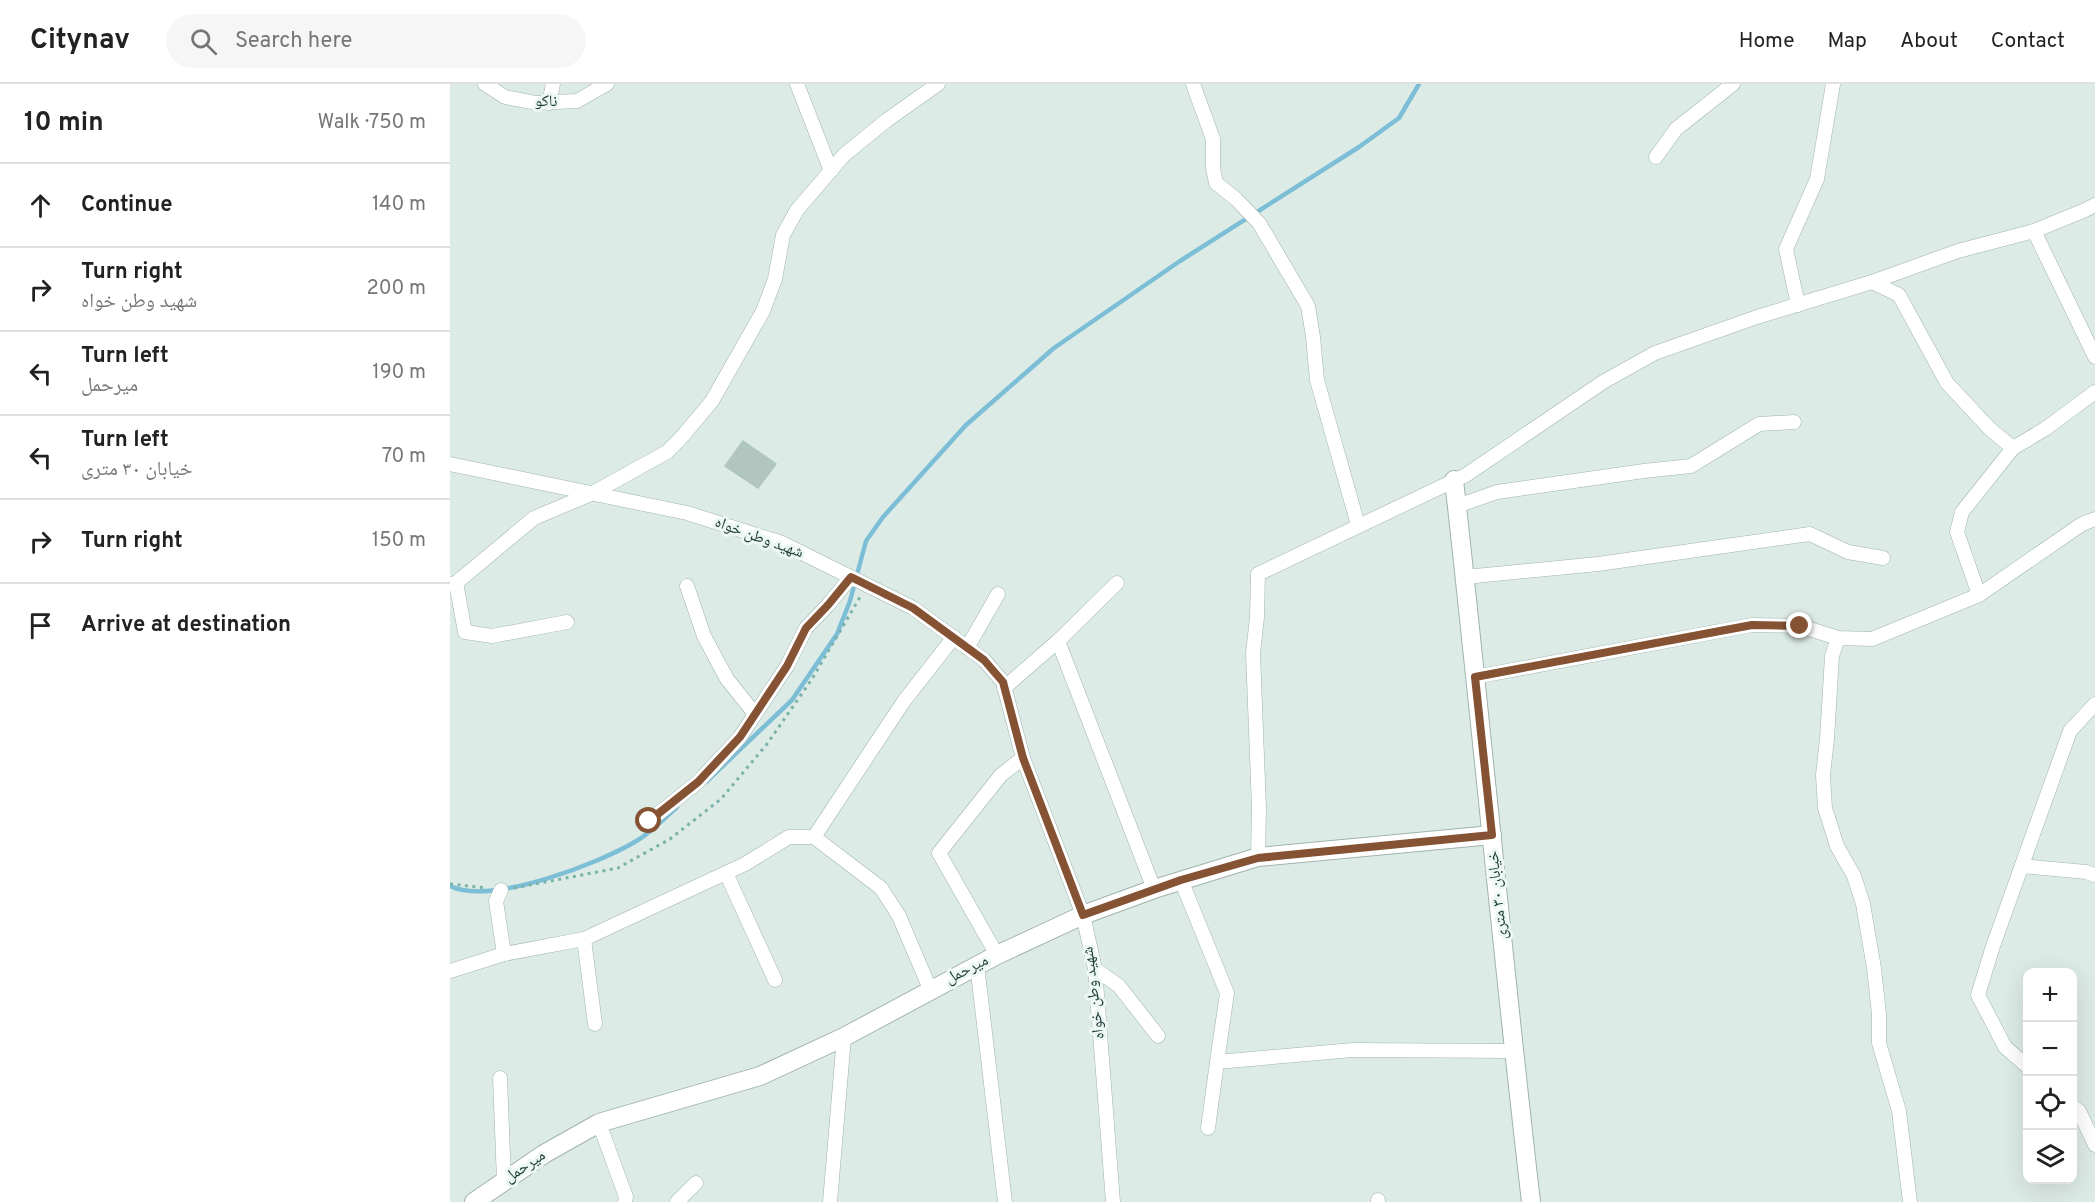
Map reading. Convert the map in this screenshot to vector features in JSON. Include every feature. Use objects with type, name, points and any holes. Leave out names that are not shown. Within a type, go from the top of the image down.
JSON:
[{"type":"street","name":"ناکو","points":[[485,84],[505,97],[536,104],[577,101],[607,84]]},
{"type":"street","points":[[549,103],[553,84]]},
{"type":"street","points":[[798,84],[831,171]]},
{"type":"street","points":[[567,622],[492,636],[465,632],[453,584],[534,518],[591,494],[667,452],[681,438],[712,401],[763,311],[775,279],[783,235],[797,210],[844,155],[887,120],[938,84]]},
{"type":"street","points":[[1193,84],[1213,139],[1213,168],[1216,183],[1236,199],[1259,223],[1308,306],[1317,380],[1358,525]]},
{"type":"street","points":[[1656,157],[1676,129],[1733,84]]},
{"type":"street","points":[[1798,305],[1786,249],[1817,179],[1833,84]]},
{"type":"street","points":[[1258,858],[1259,808],[1253,653],[1258,574],[1466,475],[1603,382],[1655,354],[1757,317],[1872,282],[1958,251],[2034,231],[2095,205]]},
{"type":"street","points":[[2034,231],[2095,357]]},
{"type":"street","points":[[1872,282],[1899,295],[1947,383],[1989,429],[2013,448]]},
{"type":"street","points":[[1979,595],[1957,532],[1962,512],[2013,448],[2045,429],[2095,392]]},
{"type":"street","points":[[1457,506],[1497,492],[1691,466],[1759,424],[1794,422]]},
{"type":"street","name":"شهید وطن خواه","points":[[450,464],[687,513],[782,543],[913,608],[984,660],[1003,682],[1023,758],[1083,915],[1095,969],[1113,1202]]},
{"type":"street","name":"خیابان ۳۰ متری","points":[[1454,480],[1513,1051],[1531,1202]]},
{"type":"street","points":[[1475,677],[1752,625],[1800,626],[1838,638],[1872,639],[1979,595],[2082,524],[2095,519]]},
{"type":"street","points":[[1465,577],[1598,564],[1810,534],[1848,552],[1883,558]]},
{"type":"street","points":[[649,821],[698,782],[740,737],[787,666],[806,628],[851,577]]},
{"type":"street","points":[[1004,688],[1058,641],[1117,583]]},
{"type":"street","points":[[687,586],[704,636],[728,679],[755,714]]},
{"type":"street","points":[[967,648],[998,594]]},
{"type":"street","points":[[814,837],[904,701],[954,638]]},
{"type":"street","points":[[1838,638],[1832,656],[1827,739],[1822,775],[1826,808],[1837,846],[1854,876],[1863,904],[1879,1014],[1879,1043],[1899,1112],[1910,1202]]},
{"type":"street","points":[[1058,641],[1154,890]]},
{"type":"street","points":[[2023,1063],[2005,1047],[1978,995],[2070,731],[2095,704]]},
{"type":"street","points":[[997,955],[939,853],[1002,775],[1023,758]]},
{"type":"street","name":"میرحمل","points":[[474,1202],[544,1154],[599,1123],[760,1076],[844,1037],[977,965],[1083,915],[1181,880],[1258,858],[1492,835]]},
{"type":"street","points":[[450,971],[504,954],[584,939],[745,864],[789,837],[814,837],[881,888],[899,916],[930,989]]},
{"type":"street","points":[[2022,866],[2086,872],[2095,875]]},
{"type":"street","points":[[726,873],[775,980]]},
{"type":"street","points":[[1181,880],[1227,993],[1208,1128]]},
{"type":"street","points":[[501,890],[496,900],[504,954]]},
{"type":"street","points":[[584,939],[594,1024]]},
{"type":"street","points":[[977,965],[1005,1202]]},
{"type":"street","points":[[1095,969],[1119,986],[1158,1036]]},
{"type":"street","points":[[830,1202],[844,1037]]},
{"type":"street","points":[[1217,1062],[1353,1050],[1513,1051]]},
{"type":"street","points":[[500,1078],[504,1181]]},
{"type":"street","points":[[2077,1110],[2095,1145]]},
{"type":"street","points":[[599,1123],[626,1197],[625,1202]]},
{"type":"street","points":[[677,1202],[696,1183]]},
{"type":"building","points":[[743,441],[776,464],[758,488],[725,466]]},
{"type":"waterway","points":[[706,782],[792,700],[837,634],[850,601],[866,541],[883,517],[966,425],[1054,348],[1180,261],[1359,147],[1399,118],[1419,84]]},
{"type":"waterway","points":[[450,886],[468,891],[491,890],[517,886],[573,870],[599,860],[638,840],[677,807]]},
{"type":"route","points":[[649,821],[698,782],[740,737],[787,666],[806,628],[851,577],[913,608],[984,660],[1003,682],[1023,758],[1083,915],[1181,880],[1258,858],[1492,835],[1475,677],[1752,625],[1800,626]]}]
